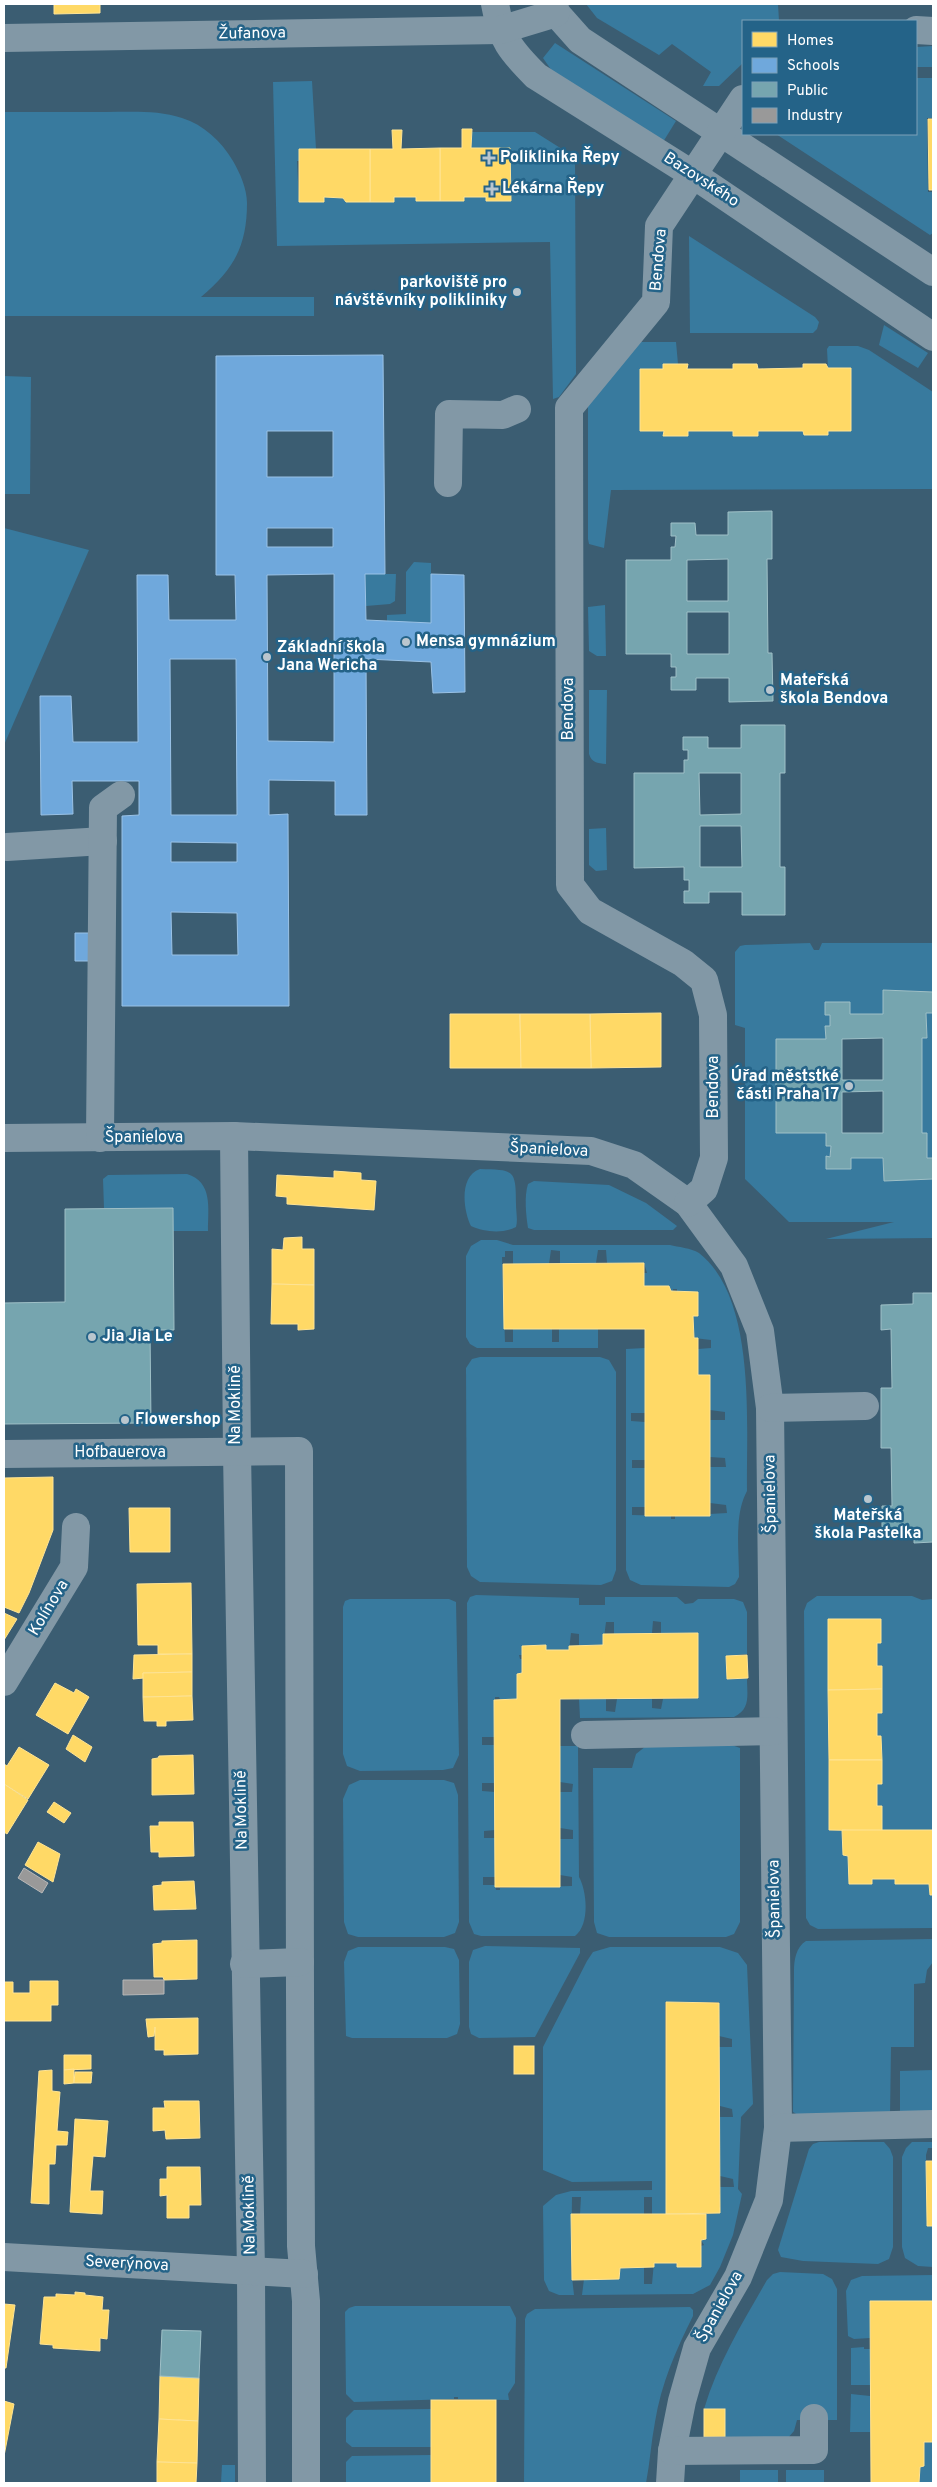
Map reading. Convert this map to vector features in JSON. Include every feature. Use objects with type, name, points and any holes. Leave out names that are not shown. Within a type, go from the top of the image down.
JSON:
[{"type":"street","name":"Bazovského","points":[[495,4],[500,30],[517,56],[536,76],[692,174],[933,336]]},
{"type":"street","name":"Žufanova","points":[[4,38],[500,30],[555,8]]},
{"type":"street","points":[[555,8],[580,40],[933,272]]},
{"type":"street","points":[[917,30],[933,31]]},
{"type":"street","name":"Bendova","points":[[688,1203],[704,1190],[714,1158],[713,1015],[704,980],[684,963],[590,911],[570,884],[569,408],[656,302],[659,226],[742,100]]},
{"type":"street","points":[[448,483],[449,414],[503,415],[517,409]]},
{"type":"street","points":[[100,1138],[103,808],[120,796]]},
{"type":"street","points":[[7,847],[103,841]]},
{"type":"street","name":"Španielova","points":[[4,1138],[234,1136],[591,1151],[634,1165],[688,1203],[734,1266],[760,1331],[770,1408],[778,2128],[769,2200],[738,2276],[697,2348],[682,2401],[672,2451],[670,2483]]},
{"type":"street","name":"Na Moklině","points":[[234,1136],[236,1452],[251,2272],[252,2483]]},
{"type":"street","points":[[770,1408],[865,1406]]},
{"type":"street","name":"Hofbauerova","points":[[4,1454],[299,1451],[300,1962]]},
{"type":"street","name":"Kolínova","points":[[4,1682],[74,1567],[76,1527]]},
{"type":"street","points":[[585,1736],[773,1731]]},
{"type":"street","points":[[244,1964],[300,1962],[301,2237],[306,2301],[306,2483]]},
{"type":"street","points":[[778,2128],[933,2124]]},
{"type":"street","name":"Severýnova","points":[[4,2257],[304,2274]]},
{"type":"street","points":[[672,2451],[814,2450],[814,2418]]},
{"type":"shaded area","points":[[586,4],[778,4],[779,20],[742,20],[742,64],[719,86],[703,86],[711,72],[672,44],[659,55],[597,18]]},
{"type":"shaded area","points":[[555,43],[676,121],[663,142],[552,71],[543,58]]},
{"type":"shaded area","points":[[933,46],[933,67],[917,67],[917,47]]},
{"type":"shaded area","points":[[917,78],[933,78],[933,118],[927,118],[928,192],[933,192],[933,233],[930,235],[778,135],[917,135]]},
{"type":"shaded area","points":[[312,81],[316,149],[299,149],[299,161],[297,161],[299,202],[324,202],[324,197],[343,198],[346,202],[394,202],[394,197],[416,197],[416,201],[464,201],[464,197],[486,197],[486,201],[510,201],[510,148],[471,148],[472,132],[535,132],[573,156],[575,161],[576,374],[559,397],[553,399],[550,242],[277,246],[273,82]]},
{"type":"shaded area","points":[[4,112],[154,113],[173,115],[205,129],[217,140],[233,161],[243,181],[247,203],[244,232],[236,256],[222,277],[201,297],[314,297],[314,316],[4,316]]},
{"type":"shaded area","points":[[689,236],[815,317],[819,322],[817,329],[813,333],[690,333]]},
{"type":"shaded area","points":[[884,325],[928,353],[918,368],[879,345]]},
{"type":"shaded area","points":[[640,342],[676,342],[678,364],[663,369],[640,369],[640,431],[664,431],[664,436],[688,436],[688,431],[733,431],[758,436],[758,431],[803,431],[804,435],[828,435],[828,431],[851,431],[851,369],[828,368],[827,349],[829,346],[858,346],[869,350],[933,392],[933,489],[611,490],[604,548],[589,544],[588,400]]},
{"type":"shaded area","points":[[4,376],[31,377],[30,494],[4,494]]},
{"type":"shaded area","points":[[4,528],[89,550],[4,745]]},
{"type":"shaded area","points":[[414,562],[431,563],[431,623],[387,622],[387,615],[406,614],[406,572]]},
{"type":"shaded area","points":[[365,574],[396,574],[395,601],[390,604],[366,606]]},
{"type":"shaded area","points":[[605,605],[606,656],[597,656],[589,651],[588,607]]},
{"type":"shaded area","points":[[589,690],[607,690],[606,764],[595,762],[589,754]]},
{"type":"shaded area","points":[[606,828],[607,870],[596,871],[589,865],[589,829]]},
{"type":"shaded area","points":[[810,943],[814,950],[819,950],[822,943],[933,943],[933,992],[883,990],[883,1014],[850,1014],[850,1002],[825,1015],[830,1015],[830,1026],[826,1026],[826,1039],[776,1039],[776,1133],[826,1133],[826,1146],[831,1146],[830,1157],[826,1157],[826,1169],[851,1169],[851,1158],[883,1158],[884,1181],[933,1179],[933,1238],[826,1239],[894,1222],[789,1222],[745,1179],[745,1028],[735,1025],[735,952],[740,946],[745,945]]},
{"type":"shaded area","points":[[926,1013],[933,1013],[933,1158],[927,1158],[927,1133],[922,1133],[922,1038],[927,1038]]},
{"type":"shaded area","points":[[480,1169],[506,1171],[514,1178],[516,1227],[505,1231],[493,1231],[471,1226],[465,1203],[466,1186],[473,1173]]},
{"type":"shaded area","points":[[187,1174],[201,1183],[205,1189],[208,1205],[208,1231],[173,1231],[172,1208],[104,1208],[103,1179],[108,1175]]},
{"type":"shaded area","points":[[534,1181],[609,1185],[646,1203],[677,1226],[673,1230],[534,1230],[528,1228],[526,1200],[528,1184]]},
{"type":"shaded area","points":[[481,1240],[497,1240],[513,1245],[670,1245],[696,1251],[718,1273],[731,1300],[739,1331],[747,1399],[747,1491],[740,1511],[739,1577],[735,1584],[729,1587],[641,1585],[630,1580],[626,1570],[626,1349],[645,1348],[645,1413],[631,1413],[631,1421],[645,1422],[645,1460],[632,1460],[632,1468],[645,1468],[645,1507],[632,1507],[632,1515],[671,1516],[671,1519],[675,1519],[675,1516],[727,1513],[726,1505],[710,1503],[710,1467],[726,1467],[725,1458],[710,1457],[710,1420],[725,1420],[725,1412],[710,1410],[710,1375],[698,1375],[698,1349],[711,1348],[711,1340],[694,1338],[693,1316],[698,1315],[698,1292],[677,1292],[677,1289],[673,1289],[673,1291],[644,1286],[644,1273],[647,1273],[644,1263],[607,1263],[606,1250],[598,1250],[596,1263],[560,1264],[560,1251],[551,1250],[549,1264],[513,1264],[513,1251],[505,1251],[505,1257],[502,1257],[505,1342],[513,1342],[513,1329],[552,1329],[552,1342],[559,1342],[559,1329],[598,1329],[598,1348],[477,1348],[470,1344],[466,1337],[466,1256],[471,1246]]},
{"type":"shaded area","points":[[480,1357],[600,1357],[609,1360],[616,1372],[616,1570],[612,1581],[601,1585],[480,1582],[471,1576],[467,1567],[466,1368],[472,1359]]},
{"type":"shaded area","points":[[476,1595],[579,1598],[579,1605],[605,1605],[605,1597],[677,1597],[685,1604],[693,1603],[698,1599],[734,1599],[743,1602],[747,1612],[747,1654],[726,1656],[727,1679],[747,1678],[746,1706],[734,1717],[580,1718],[579,1699],[606,1699],[606,1711],[615,1712],[617,1699],[652,1699],[652,1708],[661,1709],[663,1699],[698,1698],[698,1633],[661,1633],[661,1622],[653,1621],[652,1633],[614,1634],[614,1622],[606,1622],[603,1645],[579,1645],[579,1634],[571,1633],[569,1650],[546,1650],[546,1645],[523,1646],[522,1655],[519,1655],[520,1659],[522,1659],[522,1674],[517,1674],[517,1699],[500,1699],[495,1697],[495,1737],[482,1737],[482,1745],[494,1745],[494,1783],[482,1783],[482,1791],[495,1792],[495,1830],[484,1831],[484,1838],[495,1838],[495,1877],[483,1877],[483,1885],[495,1885],[496,1890],[500,1890],[500,1888],[572,1886],[572,1877],[560,1875],[560,1839],[573,1839],[573,1830],[560,1828],[560,1792],[572,1792],[573,1784],[560,1782],[560,1746],[578,1746],[579,1877],[584,1891],[586,1908],[583,1924],[575,1936],[481,1936],[474,1934],[469,1922],[467,1603],[470,1597]]},
{"type":"shaded area","points":[[817,1596],[912,1596],[922,1600],[933,1599],[933,1830],[882,1831],[882,1806],[877,1806],[877,1784],[882,1783],[881,1736],[877,1736],[877,1713],[882,1713],[882,1666],[877,1666],[877,1643],[881,1643],[881,1619],[828,1619],[829,1830],[842,1830],[843,1855],[848,1856],[849,1884],[872,1884],[872,1879],[895,1879],[929,1884],[930,1895],[933,1895],[933,1928],[818,1929],[810,1925],[806,1918],[804,1611],[807,1603]]},
{"type":"shaded area","points":[[350,1599],[449,1599],[456,1602],[459,1755],[453,1768],[443,1770],[360,1771],[347,1766],[343,1754],[343,1607],[345,1601]]},
{"type":"shaded area","points":[[729,1744],[740,1748],[740,1922],[734,1934],[726,1937],[609,1937],[597,1933],[594,1922],[593,1768],[632,1768],[636,1754],[646,1746]]},
{"type":"shaded area","points":[[360,1780],[444,1780],[454,1783],[458,1795],[459,1922],[455,1933],[444,1937],[358,1937],[348,1934],[344,1922],[343,1799],[349,1785]]},
{"type":"shaded area","points":[[933,1939],[933,1962],[927,1970],[925,1983],[914,1984],[914,2047],[891,2047],[890,2116],[798,2115],[793,2112],[794,1967],[796,1954],[800,1947],[806,1941]]},
{"type":"shaded area","points":[[485,1946],[580,1948],[580,1953],[535,2037],[479,2038],[471,2034],[469,2027],[469,1962],[473,1950]]},
{"type":"shaded area","points":[[358,1947],[445,1947],[454,1949],[459,1960],[460,2024],[457,2034],[447,2038],[352,2038],[346,2036],[344,1962],[348,1951]]},
{"type":"shaded area","points":[[610,1947],[720,1947],[738,1953],[747,1965],[753,2104],[741,2117],[738,2189],[742,2194],[733,2235],[720,2267],[710,2285],[693,2294],[582,2295],[584,2279],[620,2267],[644,2267],[644,2284],[652,2284],[654,2262],[676,2262],[677,2267],[701,2267],[701,2246],[704,2245],[701,2240],[706,2238],[706,2214],[720,2213],[720,2187],[734,2187],[733,2179],[720,2176],[719,2117],[733,2117],[732,2109],[720,2106],[719,2047],[732,2047],[732,2039],[719,2036],[719,2002],[665,2002],[666,2214],[652,2214],[652,2197],[644,2197],[644,2214],[580,2214],[581,2197],[572,2197],[571,2268],[574,2295],[559,2295],[549,2291],[544,2280],[543,2206],[556,2195],[571,2191],[652,2190],[652,2181],[572,2182],[543,2170],[543,2047],[593,1952]]},
{"type":"shaded area","points":[[933,2070],[933,2114],[900,2114],[900,2071]]},
{"type":"shaded area","points":[[819,2142],[884,2142],[890,2149],[893,2157],[893,2247],[889,2259],[878,2264],[803,2261],[781,2257],[778,2250],[809,2149],[813,2144]]},
{"type":"shaded area","points":[[912,2142],[933,2142],[933,2148],[928,2148],[926,2155],[927,2226],[933,2226],[933,2267],[918,2266],[905,2258],[902,2247],[902,2157],[906,2148]]},
{"type":"shaded area","points":[[780,2272],[823,2274],[832,2279],[837,2289],[837,2420],[797,2420],[794,2431],[787,2439],[725,2443],[725,2409],[704,2409],[716,2375],[740,2327],[767,2280],[773,2274]]},
{"type":"shaded area","points":[[933,2275],[933,2301],[870,2301],[870,2338],[854,2339],[848,2336],[846,2291],[851,2280],[862,2276]]},
{"type":"shaded area","points":[[355,2306],[510,2306],[516,2318],[515,2383],[508,2394],[509,2400],[458,2399],[458,2397],[454,2397],[454,2399],[354,2402],[346,2394],[345,2312]]},
{"type":"shaded area","points":[[690,2307],[693,2310],[693,2316],[675,2354],[661,2394],[646,2483],[524,2483],[525,2319],[527,2314],[535,2309]]},
{"type":"shaded area","points":[[864,2347],[864,2349],[870,2349],[870,2385],[851,2385],[851,2348]]},
{"type":"shaded area","points":[[851,2394],[870,2396],[870,2432],[850,2432]]},
{"type":"shaded area","points":[[431,2409],[431,2447],[352,2447],[346,2442],[346,2418],[354,2410]]},
{"type":"shaded area","points":[[931,2441],[933,2444],[933,2483],[919,2483],[920,2466],[924,2466],[924,2442]]},
{"type":"shaded area","points":[[431,2455],[431,2483],[346,2483],[346,2462],[352,2456]]},
{"type":"shaded area","points":[[222,2465],[235,2465],[235,2483],[221,2483]]},
{"type":"shaded area","points":[[740,2470],[778,2470],[778,2483],[740,2483]]},
{"type":"shaded area","points":[[786,2470],[824,2470],[824,2483],[786,2483]]},
{"type":"building: Homes","points":[[54,4],[100,4],[100,13],[54,14]]},
{"type":"building: Homes","points":[[928,119],[933,119],[933,190],[929,190]]},
{"type":"building: Homes","points":[[462,129],[472,129],[471,148],[510,148],[511,201],[486,201],[486,197],[464,197],[464,201],[440,201],[440,148],[462,148]]},
{"type":"building: Homes","points":[[392,130],[402,130],[401,149],[440,148],[440,201],[416,201],[416,197],[394,197],[394,202],[370,202],[370,149],[393,149]]},
{"type":"building: Homes","points":[[299,149],[370,149],[370,202],[346,202],[343,198],[324,197],[324,202],[299,202]]},
{"type":"building: Homes","points":[[663,364],[688,364],[687,369],[733,369],[733,364],[757,364],[758,369],[803,368],[803,364],[826,364],[828,368],[851,368],[851,431],[828,431],[828,435],[804,435],[803,431],[758,431],[758,436],[733,436],[733,431],[688,431],[688,436],[663,436],[664,431],[640,431],[640,369],[663,369]]},
{"type":"building: Homes","points":[[661,1013],[661,1067],[591,1068],[590,1014]]},
{"type":"building: Homes","points":[[450,1014],[520,1014],[521,1068],[450,1068]]},
{"type":"building: Homes","points":[[520,1014],[590,1014],[591,1068],[521,1068]]},
{"type":"building: Homes","points":[[334,1171],[361,1173],[361,1180],[376,1181],[374,1210],[287,1204],[287,1197],[276,1196],[277,1175],[334,1178]]},
{"type":"building: Homes","points":[[302,1237],[302,1249],[314,1249],[314,1285],[272,1284],[272,1249],[283,1250],[284,1238]]},
{"type":"building: Homes","points":[[644,1263],[644,1286],[669,1286],[671,1291],[698,1292],[698,1316],[693,1316],[694,1338],[698,1338],[698,1375],[710,1375],[710,1516],[645,1516],[645,1329],[504,1329],[503,1264]]},
{"type":"building: Homes","points":[[272,1284],[314,1285],[314,1329],[298,1330],[298,1324],[271,1324]]},
{"type":"building: Homes","points":[[53,1477],[53,1530],[29,1593],[19,1613],[4,1607],[4,1478]]},
{"type":"building: Homes","points":[[129,1508],[170,1508],[170,1552],[130,1552]]},
{"type":"building: Homes","points":[[191,1583],[192,1654],[158,1654],[158,1645],[138,1645],[137,1584]]},
{"type":"building: Homes","points":[[4,1613],[17,1619],[4,1640]]},
{"type":"building: Homes","points":[[828,1619],[881,1619],[881,1643],[877,1643],[877,1666],[882,1666],[882,1689],[828,1690]]},
{"type":"building: Homes","points":[[698,1633],[698,1698],[560,1699],[560,1887],[495,1887],[494,1700],[517,1699],[517,1674],[522,1673],[522,1646],[546,1645],[546,1650],[569,1650],[569,1646],[603,1645],[603,1634]]},
{"type":"building: Homes","points":[[192,1654],[192,1672],[143,1673],[144,1678],[133,1679],[134,1655]]},
{"type":"building: Homes","points":[[747,1655],[748,1678],[727,1679],[726,1656]]},
{"type":"building: Homes","points":[[192,1672],[192,1696],[143,1697],[143,1673]]},
{"type":"building: Homes","points":[[55,1683],[74,1693],[76,1689],[89,1697],[68,1734],[36,1715]]},
{"type":"building: Homes","points":[[882,1689],[882,1713],[877,1713],[877,1736],[881,1736],[882,1760],[829,1760],[828,1690]]},
{"type":"building: Homes","points":[[192,1696],[193,1720],[166,1721],[166,1726],[157,1726],[157,1721],[144,1721],[143,1697]]},
{"type":"building: Homes","points":[[73,1735],[92,1747],[85,1762],[66,1749]]},
{"type":"building: Homes","points":[[19,1747],[49,1765],[28,1799],[4,1784],[4,1764],[7,1766]]},
{"type":"building: Homes","points":[[193,1755],[194,1794],[152,1795],[152,1759],[159,1756]]},
{"type":"building: Homes","points":[[829,1760],[882,1760],[882,1784],[877,1784],[877,1806],[882,1806],[882,1831],[829,1830]]},
{"type":"building: Homes","points":[[4,1784],[28,1800],[7,1834],[4,1832]]},
{"type":"building: Homes","points":[[54,1802],[71,1813],[64,1823],[47,1812]]},
{"type":"building: Homes","points":[[159,1822],[193,1822],[194,1856],[159,1857],[159,1852],[151,1852],[150,1826],[159,1826]]},
{"type":"building: Homes","points":[[842,1830],[933,1830],[933,1895],[930,1895],[929,1884],[895,1884],[895,1879],[872,1879],[872,1884],[849,1884],[848,1856],[843,1855]]},
{"type":"building: Homes","points":[[38,1842],[60,1854],[53,1882],[25,1865]]},
{"type":"building: Homes","points":[[194,1881],[196,1909],[154,1910],[153,1886],[162,1885],[162,1882]]},
{"type":"building: Homes","points":[[197,1940],[197,1979],[164,1980],[163,1977],[154,1977],[153,1944],[162,1943],[162,1941]]},
{"type":"building: Homes","points":[[30,1981],[58,1981],[58,2005],[51,2005],[51,2021],[4,2021],[4,1982],[13,1982],[13,1993],[30,1993]]},
{"type":"building: Homes","points":[[666,2002],[719,2003],[720,2213],[666,2214]]},
{"type":"building: Homes","points":[[198,2018],[198,2054],[164,2055],[164,2050],[155,2050],[155,2027],[154,2036],[148,2037],[146,2019]]},
{"type":"building: Homes","points":[[514,2046],[534,2046],[534,2074],[514,2074]]},
{"type":"building: Homes","points":[[64,2055],[91,2055],[91,2069],[64,2070]]},
{"type":"building: Homes","points":[[74,2069],[74,2083],[64,2084],[64,2070]]},
{"type":"building: Homes","points":[[52,2070],[52,2091],[60,2092],[57,2131],[68,2132],[67,2145],[56,2145],[55,2164],[49,2164],[49,2204],[31,2203],[39,2071]]},
{"type":"building: Homes","points":[[75,2072],[92,2072],[91,2083],[74,2083]]},
{"type":"building: Homes","points":[[164,2101],[199,2101],[200,2138],[166,2139],[165,2130],[153,2131],[153,2108],[165,2108]]},
{"type":"building: Homes","points":[[75,2119],[108,2121],[105,2157],[93,2156],[90,2191],[103,2191],[102,2214],[70,2212]]},
{"type":"building: Homes","points":[[926,2161],[933,2161],[933,2226],[927,2226]]},
{"type":"building: Homes","points":[[167,2167],[200,2167],[201,2205],[189,2205],[189,2218],[167,2218],[167,2195],[160,2196],[160,2179],[167,2179]]},
{"type":"building: Homes","points":[[571,2214],[706,2214],[706,2239],[701,2240],[701,2267],[677,2267],[677,2263],[654,2263],[654,2267],[620,2268],[619,2279],[572,2280]]},
{"type":"building: Homes","points":[[75,2292],[103,2297],[102,2310],[109,2310],[107,2339],[100,2338],[100,2351],[53,2348],[53,2345],[40,2344],[44,2297],[56,2297],[56,2294],[75,2295]]},
{"type":"building: Homes","points":[[870,2301],[933,2301],[933,2442],[924,2442],[924,2466],[920,2467],[919,2483],[871,2483]]},
{"type":"building: Homes","points":[[4,2304],[15,2305],[6,2368],[4,2368]]},
{"type":"building: Homes","points":[[160,2376],[199,2378],[198,2421],[159,2419]]},
{"type":"building: Homes","points":[[431,2400],[496,2400],[496,2483],[431,2483]]},
{"type":"building: Homes","points":[[4,2401],[14,2404],[4,2456]]},
{"type":"building: Homes","points":[[704,2409],[725,2409],[725,2437],[704,2437]]},
{"type":"building: Homes","points":[[159,2419],[198,2421],[197,2463],[157,2462]]},
{"type":"building: Homes","points":[[157,2462],[197,2463],[196,2483],[157,2483]]},
{"type":"building: Schools","points":[[383,355],[385,574],[365,574],[366,620],[431,623],[431,574],[464,575],[465,692],[433,693],[431,662],[366,659],[367,815],[335,815],[335,781],[269,780],[269,815],[288,814],[289,1006],[122,1006],[122,816],[139,815],[139,781],[72,781],[73,814],[41,815],[40,696],[71,696],[73,742],[138,742],[137,575],[168,575],[169,620],[236,620],[235,575],[216,575],[216,356]],"holes":[[[267,431],[333,431],[333,477],[267,477]],[[267,528],[333,528],[333,547],[267,547]],[[334,574],[334,742],[268,741],[267,575]],[[170,659],[236,659],[237,815],[171,815]],[[171,842],[237,843],[237,862],[171,862]],[[171,912],[237,913],[238,955],[172,955]]]},
{"type":"building: Schools","points":[[75,933],[95,933],[96,961],[75,961]]},
{"type":"building: Public","points":[[772,511],[772,559],[767,559],[768,653],[772,653],[773,701],[729,702],[729,678],[696,678],[696,690],[671,690],[671,677],[676,677],[676,667],[671,667],[671,654],[626,654],[626,560],[671,560],[671,547],[675,547],[676,536],[671,536],[671,523],[695,523],[696,535],[728,535],[728,512]],"holes":[[[728,559],[728,601],[687,601],[687,560]],[[687,612],[729,612],[729,654],[687,654]]]},
{"type":"building: Public","points":[[741,725],[785,725],[785,773],[780,773],[780,867],[785,867],[785,915],[742,915],[742,892],[709,892],[709,903],[684,903],[684,891],[689,891],[689,880],[684,880],[684,867],[634,868],[634,773],[684,773],[684,760],[688,760],[688,750],[683,750],[683,737],[708,737],[708,748],[741,748]],"holes":[[[699,773],[741,773],[741,814],[700,815]],[[700,826],[741,826],[742,867],[700,867]]]},
{"type":"building: Public","name":"Úřad měststké části Praha 17","points":[[883,990],[933,992],[933,1013],[926,1013],[927,1038],[922,1038],[922,1133],[927,1133],[927,1158],[933,1158],[933,1179],[884,1181],[883,1158],[851,1158],[851,1169],[826,1169],[826,1156],[830,1157],[831,1146],[826,1146],[826,1133],[776,1133],[776,1039],[826,1039],[825,1026],[830,1026],[830,1015],[825,1015],[825,1002],[850,1002],[850,1014],[883,1014]],"holes":[[[883,1038],[883,1080],[842,1080],[842,1039]],[[883,1091],[883,1133],[842,1133],[842,1092]]]},
{"type":"building: Public","points":[[173,1208],[174,1330],[150,1330],[151,1423],[4,1424],[4,1303],[65,1302],[65,1209]]},
{"type":"building: Public","points":[[913,1293],[933,1293],[933,1542],[914,1543],[914,1531],[882,1531],[882,1506],[892,1506],[891,1448],[881,1448],[881,1388],[892,1388],[891,1329],[881,1330],[881,1305],[913,1304]]},
{"type":"building: Public","points":[[162,2330],[201,2331],[199,2378],[160,2376]]},
{"type":"building: Industry","points":[[24,1868],[48,1883],[42,1893],[18,1878]]},
{"type":"building: Industry","points":[[123,1980],[164,1980],[164,1994],[123,1995]]},
{"type":"place","name":"Poliklinika Řepy","points":[[489,158]]},
{"type":"place","name":"Lékárna Řepy","points":[[492,189]]},
{"type":"place","name":"parkoviště pro návštěvníky polikliniky","points":[[517,292]]},
{"type":"place","name":"Mensa gymnázium","points":[[406,642]]},
{"type":"place","name":"Základní škola Jana Wericha","points":[[267,657]]},
{"type":"place","name":"Mateřská škola Bendova","points":[[770,690]]},
{"type":"place","name":"Úřad měststké části Praha 17","points":[[849,1086]]},
{"type":"place","name":"Jia Jia Le","points":[[92,1337]]},
{"type":"place","name":"Flowershop","points":[[125,1420]]},
{"type":"place","name":"Mateřská škola Pastelka","points":[[868,1499]]}]
